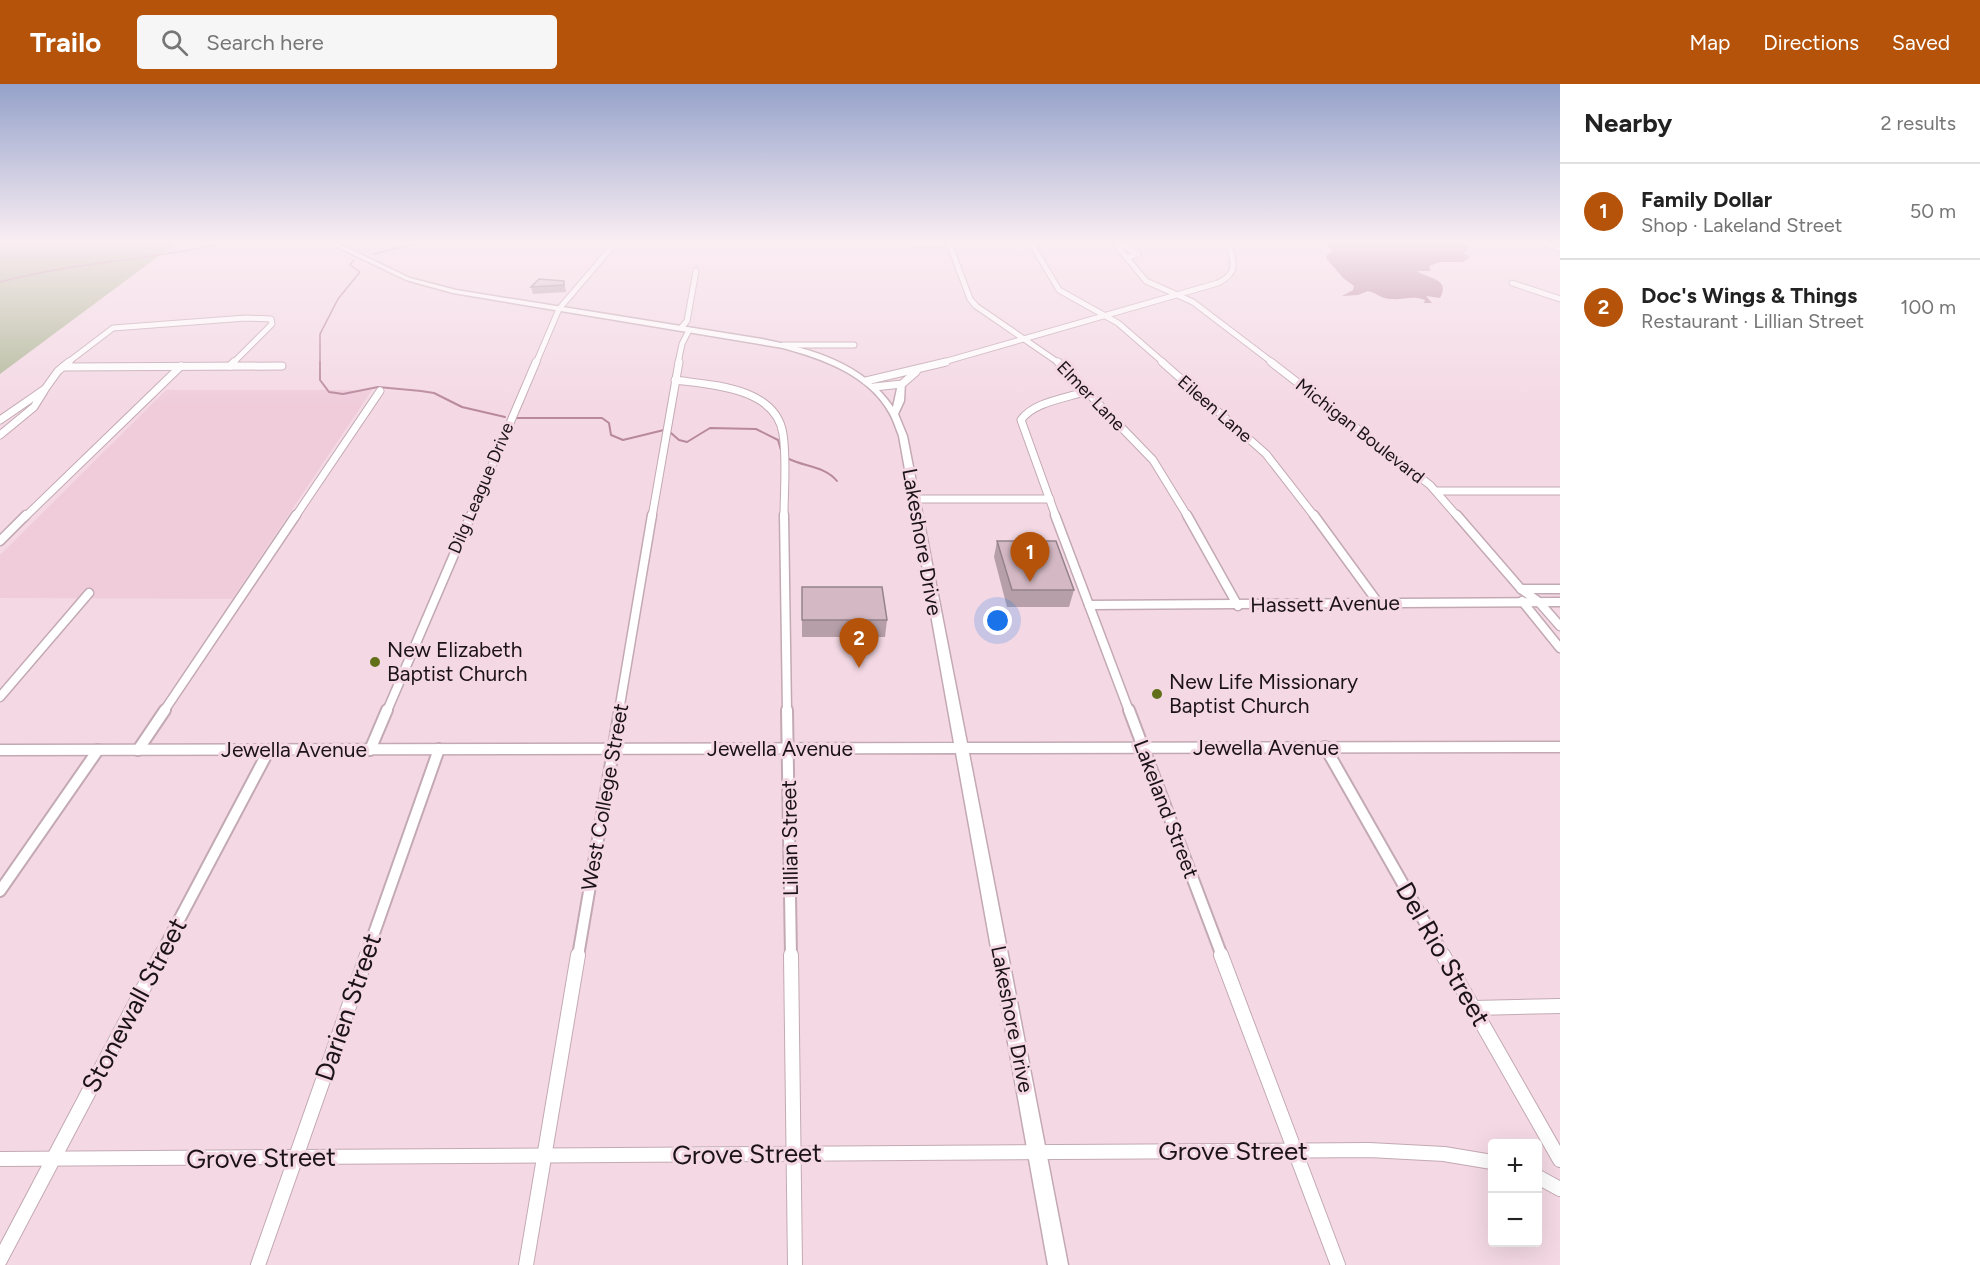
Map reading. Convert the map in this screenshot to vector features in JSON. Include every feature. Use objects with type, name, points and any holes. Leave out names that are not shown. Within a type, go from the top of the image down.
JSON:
[{"type":"main road","name":"Lakeshore Drive","points":[[480,296],[783,345],[816,354],[844,367],[870,384],[895,412],[903,436],[1058,1265]]},
{"type":"main road","points":[[895,412],[904,382]]},
{"type":"main road","name":"Jewella Avenue","points":[[0,750],[1560,747]]},
{"type":"street","name":"Dilg League Drive","points":[[370,750],[559,309],[570,296]]},
{"type":"street","name":"West College Street","points":[[525,1265],[675,380],[692,296]]},
{"type":"street","name":"Elmer Lane","points":[[970,296],[973,303],[986,315],[1054,357],[1160,469],[1238,606]]},
{"type":"street","name":"Eileen Lane","points":[[1070,296],[1118,323],[1266,454],[1283,473],[1379,604]]},
{"type":"street","points":[[870,384],[886,375],[921,369],[1171,296]]},
{"type":"street","name":"Michigan Boulevard","points":[[1181,296],[1437,492],[1521,589],[1539,602],[1560,626]]},
{"type":"street","points":[[0,435],[34,407],[63,367],[105,332],[124,326],[264,318],[272,320],[272,324],[230,366]]},
{"type":"street","points":[[783,345],[854,345]]},
{"type":"street","points":[[816,354],[824,345]]},
{"type":"street","points":[[0,541],[182,366]]},
{"type":"street","points":[[63,367],[282,366]]},
{"type":"street","points":[[870,384],[904,382],[921,369]]},
{"type":"street","points":[[895,373],[904,382]]},
{"type":"street","points":[[886,375],[887,379],[904,382]]},
{"type":"street","name":"Lillian Street","points":[[675,380],[736,391],[751,396],[773,411],[781,426],[795,1265]]},
{"type":"street","points":[[0,420],[45,389]]},
{"type":"street","points":[[138,750],[380,391]]},
{"type":"street","name":"Lakeland Street","points":[[1087,391],[1036,408],[1025,414],[1022,420],[1089,605],[1338,1265]]},
{"type":"street","points":[[1437,492],[1560,491]]},
{"type":"street","points":[[914,499],[1050,499]]},
{"type":"street","points":[[1560,589],[1521,589],[1522,602],[1560,648]]},
{"type":"street","points":[[0,697],[89,593]]},
{"type":"street","name":"Hassett Avenue","points":[[1089,605],[1238,606],[1560,602]]},
{"type":"street","name":"Del Rio Street","points":[[1325,747],[1560,1160]]},
{"type":"street","name":"Darien Street","points":[[258,1265],[439,749]]},
{"type":"street","points":[[0,891],[98,750]]},
{"type":"street","name":"Stonewall Street","points":[[0,1260],[269,750]]},
{"type":"street","points":[[1474,1008],[1560,1006]]},
{"type":"street","name":"Grove Street","points":[[0,1159],[1295,1150],[1438,1153],[1465,1155],[1488,1161]]},
{"type":"street","points":[[1542,1179],[1560,1189]]},
{"type":"shaded area","points":[[1380,296],[1426,296],[1432,303],[1424,303],[1425,300],[1416,298],[1388,299]]},
{"type":"shaded area","points":[[166,390],[372,390],[232,599],[0,598],[0,555]]},
{"type":"green space","points":[[0,296],[105,296],[0,374]]},
{"type":"building","points":[[997,541],[1056,541],[1074,590],[1012,590]]},
{"type":"building","points":[[802,587],[882,587],[887,620],[802,620]]},
{"type":"waterway","points":[[340,296],[320,334],[320,380],[329,392],[343,394],[378,387],[421,391],[434,393],[462,407],[505,417]]},
{"type":"waterway","points":[[517,418],[602,418],[609,423],[611,435],[623,440],[664,430]]},
{"type":"waterway","points":[[671,433],[679,440],[687,442],[710,428],[756,429],[778,440],[781,450]]},
{"type":"waterway","points":[[787,458],[827,472],[837,481]]},
{"type":"place","name":"Family Dollar","points":[[1030,582]]},
{"type":"place","name":"New Elizabeth Baptist Church","points":[[375,662]]},
{"type":"place","name":"Doc's Wings & Things","points":[[859,668]]},
{"type":"place","name":"New Life Missionary Baptist Church","points":[[1157,694]]}]
